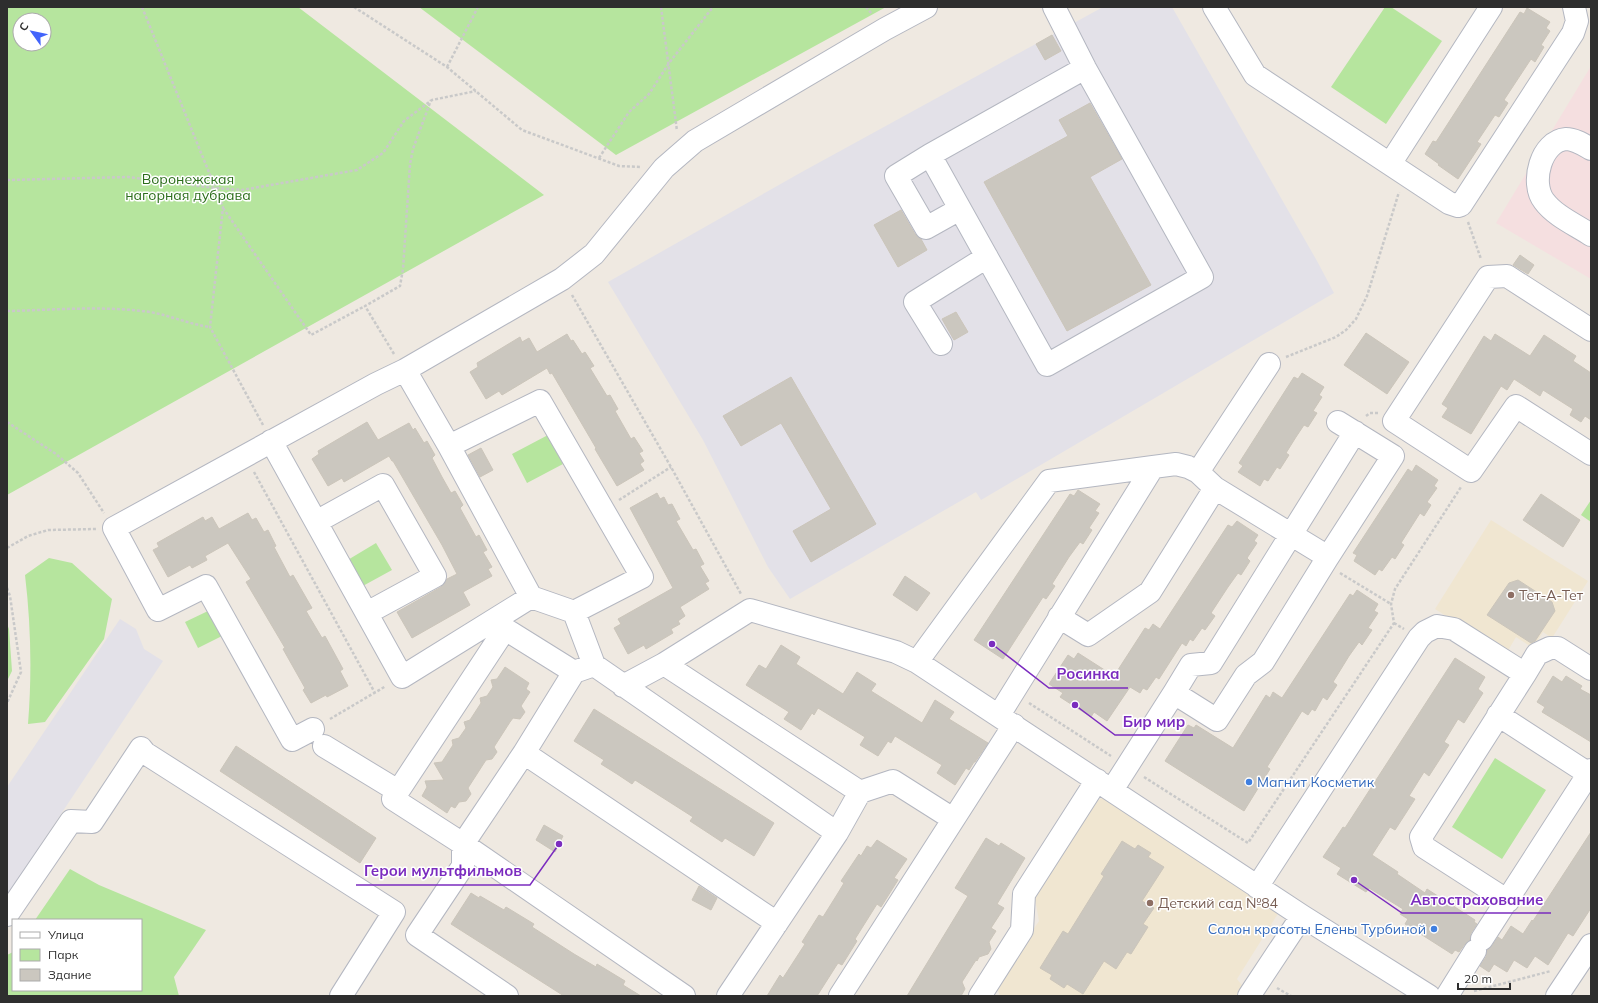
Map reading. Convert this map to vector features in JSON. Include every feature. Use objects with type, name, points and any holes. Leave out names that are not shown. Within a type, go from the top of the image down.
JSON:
[{"type":"street","points":[[398,792],[318,738],[292,740],[206,586],[158,610],[114,528],[271,441],[376,384],[405,370],[562,279],[594,254],[672,162],[695,141],[885,29],[926,7]]},
{"type":"street","points":[[930,155],[1047,364],[1202,277],[1085,68],[1054,7]]},
{"type":"street","points":[[1214,7],[1255,75],[1449,203],[1458,206],[1462,205],[1573,33],[1576,21],[1574,7]]},
{"type":"street","points":[[1397,169],[1491,7]]},
{"type":"street","points":[[960,209],[926,228],[896,176],[930,155],[1085,68]]},
{"type":"street","points":[[1591,149],[1573,140],[1565,139],[1556,143],[1548,150],[1541,162],[1537,174],[1538,188],[1543,201],[1552,210],[1591,235]]},
{"type":"street","points":[[941,344],[915,302],[987,257]]},
{"type":"street","points":[[1591,330],[1507,276],[1488,277],[1394,421],[1471,472],[1516,406],[1591,454]]},
{"type":"street","points":[[1198,472],[1269,364]]},
{"type":"street","points":[[405,370],[449,446],[531,597],[574,612],[642,577],[540,401],[449,446]]},
{"type":"street","points":[[980,996],[1022,930],[1024,894],[1174,693],[1191,665],[1211,663],[1292,534],[1347,427],[1393,456],[1263,662],[1246,675],[1217,720],[1174,693]]},
{"type":"street","points":[[271,441],[402,677],[501,623],[531,597]]},
{"type":"street","points":[[917,662],[1049,481],[1176,464],[1188,467],[1198,472],[1215,488],[1292,534],[1326,560]]},
{"type":"street","points":[[840,996],[953,819],[1059,617],[1153,467]]},
{"type":"street","points":[[316,522],[383,485],[435,576],[367,614]]},
{"type":"street","points":[[1059,617],[1088,635],[1150,592],[1215,488]]},
{"type":"street","points":[[623,686],[664,664],[750,610],[896,652],[917,662],[1257,887],[1429,996]]},
{"type":"street","points":[[507,996],[417,935],[463,866],[463,844],[524,753],[584,669],[574,612]]},
{"type":"street","points":[[501,623],[584,669],[623,686],[837,833]]},
{"type":"street","points":[[501,623],[393,799],[463,844],[684,996]]},
{"type":"street","points":[[1257,887],[1419,638],[1425,632],[1437,626],[1454,629],[1525,674]]},
{"type":"street","points":[[1508,901],[1424,847],[1421,837],[1537,654],[1550,648],[1558,648],[1591,669]]},
{"type":"street","points":[[664,664],[860,792]]},
{"type":"street","points":[[1449,992],[1590,772],[1498,715]]},
{"type":"street","points":[[7,915],[71,821],[92,822],[141,748],[394,912],[341,996]]},
{"type":"street","points":[[524,753],[776,923]]},
{"type":"street","points":[[728,996],[837,833],[860,792],[893,781],[953,819]]},
{"type":"street","points":[[1249,996],[1302,916]]},
{"type":"street","points":[[1557,996],[1591,945]]},
{"type":"path","points":[[142,7],[223,207],[311,335],[400,286],[403,269],[410,164],[413,149],[432,100]]},
{"type":"path","points":[[354,7],[447,67],[522,130],[619,166],[672,162],[668,63],[661,7]]},
{"type":"path","points":[[447,67],[478,7]]},
{"type":"path","points":[[599,158],[630,112],[649,94],[668,63],[713,7]]},
{"type":"path","points":[[7,180],[128,177],[242,190],[357,170],[384,153],[404,122],[432,100],[476,91]]},
{"type":"path","points":[[1269,364],[1336,337],[1346,330],[1356,319],[1367,296],[1397,169]]},
{"type":"path","points":[[1462,205],[1488,277]]},
{"type":"path","points":[[223,207],[210,327],[271,441]]},
{"type":"path","points":[[562,279],[671,467],[750,610]]},
{"type":"path","points":[[364,306],[405,370]]},
{"type":"path","points":[[7,311],[91,309],[143,311],[196,325],[210,327]]},
{"type":"path","points":[[7,422],[56,454],[78,473],[114,528]]},
{"type":"path","points":[[245,456],[375,693]]},
{"type":"path","points":[[603,511],[671,467]]},
{"type":"path","points":[[1248,843],[1394,623],[1391,604],[1395,589],[1471,472]]},
{"type":"path","points":[[7,548],[28,536],[48,530],[114,528]]},
{"type":"path","points":[[1326,560],[1391,604]]},
{"type":"path","points":[[7,588],[10,596],[21,672],[7,704]]},
{"type":"path","points":[[318,738],[375,693],[402,677]]},
{"type":"path","points":[[1449,992],[1460,994],[1578,964]]},
{"type":"shaded area","points":[[1103,7],[1172,7],[1334,293],[981,500],[976,492],[790,599],[768,567],[703,440],[608,282],[800,173]]},
{"type":"shaded area","points":[[1591,66],[1591,279],[1496,223]]},
{"type":"shaded area","name":"Тет-А-Тет","points":[[1491,520],[1588,581],[1552,638],[1543,632],[1533,648],[1516,637],[1506,654],[1435,609]]},
{"type":"shaded area","points":[[120,619],[136,629],[144,649],[163,661],[7,895],[7,787]]},
{"type":"shaded area","name":"Детский сад №84","points":[[1102,798],[1113,800],[1279,912],[1237,979],[1245,989],[1244,996],[1000,996],[996,985],[1039,921],[1034,893],[1090,805]]},
{"type":"green space","name":"Воронежская нагорная дубрава","points":[[7,7],[298,7],[544,195],[7,495]]},
{"type":"green space","points":[[419,7],[886,7],[616,155]]},
{"type":"green space","points":[[1385,7],[1391,7],[1442,41],[1386,124],[1331,87]]},
{"type":"green space","points":[[548,435],[563,464],[527,483],[512,454]]},
{"type":"green space","points":[[1591,500],[1591,522],[1581,515]]},
{"type":"green space","points":[[376,543],[392,570],[361,587],[346,561]]},
{"type":"green space","points":[[49,558],[72,563],[112,599],[104,639],[45,722],[28,724],[30,650],[29,612],[25,575]]},
{"type":"green space","points":[[208,611],[222,636],[198,648],[185,622]]},
{"type":"green space","points":[[7,624],[9,629],[12,671],[7,681]]},
{"type":"green space","points":[[1495,758],[1546,790],[1502,859],[1452,827]]},
{"type":"green space","points":[[70,869],[99,885],[206,930],[174,977],[179,996],[7,996],[7,955],[12,952],[12,991],[142,991],[142,919],[36,919]]},
{"type":"building","points":[[1527,8],[1550,22],[1546,28],[1550,31],[1541,45],[1544,47],[1535,62],[1531,59],[1504,100],[1508,103],[1499,117],[1495,115],[1477,142],[1481,144],[1458,179],[1425,154],[1433,141],[1436,142],[1520,12],[1524,14]]},
{"type":"building","points":[[1052,35],[1061,51],[1045,60],[1036,44]]},
{"type":"building","points":[[1090,103],[1122,159],[1090,177],[1151,285],[1067,331],[984,182],[1068,136],[1059,120]]},
{"type":"building","points":[[901,210],[915,234],[921,239],[927,250],[898,267],[874,225]]},
{"type":"building","points":[[1520,255],[1534,265],[1528,274],[1513,265]]},
{"type":"building","points":[[956,312],[968,332],[954,340],[942,319]]},
{"type":"building","points":[[1366,333],[1409,362],[1387,394],[1344,365]]},
{"type":"building","points":[[567,334],[582,354],[585,352],[594,366],[590,368],[607,396],[610,395],[618,409],[615,411],[631,439],[634,437],[643,451],[639,453],[644,461],[640,464],[644,470],[617,486],[552,373],[550,374],[547,368],[502,395],[499,391],[486,399],[470,372],[478,367],[477,363],[520,337],[522,342],[529,338],[537,352]]},
{"type":"building","points":[[1495,334],[1530,356],[1544,335],[1576,356],[1573,361],[1591,373],[1591,420],[1585,416],[1581,422],[1570,415],[1573,409],[1543,390],[1540,396],[1514,379],[1507,390],[1501,386],[1471,434],[1442,417],[1448,408],[1442,404],[1484,336],[1491,341]]},
{"type":"building","points":[[1302,373],[1324,387],[1319,395],[1322,397],[1313,411],[1317,413],[1308,427],[1304,425],[1296,437],[1286,453],[1289,455],[1280,469],[1277,467],[1268,481],[1264,479],[1260,486],[1238,472],[1243,466],[1239,463],[1294,377],[1298,379]]},
{"type":"building","points":[[791,377],[876,524],[811,562],[793,531],[831,509],[781,423],[741,446],[723,416]]},
{"type":"building","points":[[367,422],[378,440],[409,423],[413,430],[415,428],[424,443],[427,441],[435,455],[432,458],[442,477],[451,493],[455,491],[463,505],[460,508],[476,537],[479,535],[487,550],[483,552],[492,567],[488,569],[492,576],[463,592],[470,605],[412,638],[397,612],[441,587],[447,579],[457,574],[442,545],[389,456],[344,482],[342,478],[328,486],[312,459],[319,454],[318,451]]},
{"type":"building","points":[[481,448],[493,470],[480,477],[468,455]]},
{"type":"building","points":[[1416,465],[1438,480],[1434,486],[1437,488],[1427,502],[1431,505],[1424,516],[1420,513],[1401,543],[1404,545],[1395,559],[1392,557],[1382,571],[1379,569],[1375,575],[1354,561],[1357,555],[1353,553],[1408,469],[1412,472]]},
{"type":"building","points":[[1078,490],[1100,504],[1095,511],[1099,513],[1089,528],[1092,530],[1083,544],[1080,542],[1069,557],[1052,584],[1055,586],[1046,599],[1043,597],[1003,659],[974,640],[1070,494],[1074,496]]},
{"type":"building","points":[[657,493],[660,499],[664,497],[668,505],[672,504],[680,519],[676,521],[693,550],[696,549],[704,564],[700,566],[709,581],[705,583],[709,589],[680,607],[685,616],[678,621],[680,624],[671,629],[673,633],[646,649],[644,645],[628,654],[614,628],[621,624],[618,619],[673,588],[630,508]]},
{"type":"building","points":[[1541,494],[1580,520],[1563,547],[1523,520]]},
{"type":"building","points":[[248,513],[252,520],[256,518],[264,532],[268,530],[276,546],[274,547],[290,577],[293,575],[312,608],[306,611],[322,638],[325,636],[343,669],[340,671],[348,686],[327,697],[326,695],[311,703],[303,690],[305,688],[283,649],[285,648],[246,582],[251,579],[228,543],[205,556],[207,560],[192,568],[190,565],[168,577],[153,550],[159,547],[157,543],[203,517],[205,521],[212,517],[219,529]]},
{"type":"building","points":[[1237,521],[1258,535],[1254,541],[1257,543],[1247,558],[1250,561],[1241,575],[1238,573],[1211,613],[1215,616],[1205,630],[1202,628],[1193,641],[1190,639],[1186,646],[1182,643],[1159,679],[1156,677],[1147,690],[1143,688],[1140,693],[1130,687],[1107,721],[1094,712],[1091,717],[1060,697],[1063,693],[1049,684],[1068,655],[1074,659],[1078,653],[1114,676],[1145,628],[1149,630],[1153,624],[1160,629],[1228,525],[1232,527]]},
{"type":"building","points":[[905,576],[930,593],[917,611],[893,595]]},
{"type":"building","points":[[1518,580],[1552,602],[1555,611],[1535,641],[1531,643],[1487,615],[1509,583]]},
{"type":"building","points":[[1357,590],[1378,604],[1374,611],[1378,613],[1368,628],[1372,630],[1362,645],[1359,642],[1349,656],[1333,682],[1337,685],[1327,700],[1323,697],[1315,711],[1312,709],[1308,715],[1302,711],[1267,767],[1270,769],[1244,811],[1165,761],[1188,725],[1194,728],[1196,725],[1233,748],[1266,695],[1270,698],[1273,692],[1282,698],[1350,594],[1353,596]]},
{"type":"building","points":[[781,645],[800,657],[796,664],[843,694],[857,672],[876,684],[871,691],[922,723],[935,700],[954,712],[949,719],[988,743],[969,770],[966,768],[955,785],[937,773],[942,765],[895,736],[891,743],[888,741],[878,756],[860,745],[865,737],[818,708],[814,715],[812,713],[801,730],[784,719],[789,712],[746,685],[759,665],[766,669]]},
{"type":"building","points":[[1455,658],[1485,677],[1478,689],[1483,693],[1464,723],[1458,719],[1444,742],[1449,745],[1429,776],[1424,772],[1409,796],[1415,799],[1395,830],[1390,827],[1372,855],[1398,872],[1397,874],[1425,893],[1427,889],[1475,920],[1474,922],[1477,924],[1471,933],[1470,940],[1459,952],[1455,950],[1452,954],[1405,924],[1408,919],[1400,914],[1403,909],[1369,888],[1366,892],[1337,874],[1341,868],[1323,857],[1343,827],[1345,828]]},
{"type":"building","points":[[505,667],[529,683],[526,689],[530,692],[521,706],[525,712],[520,719],[513,718],[510,722],[494,747],[497,752],[492,759],[486,760],[468,788],[471,794],[466,801],[459,802],[455,808],[451,806],[447,813],[422,796],[427,787],[425,781],[444,780],[434,763],[442,762],[453,745],[452,740],[459,738],[466,728],[464,722],[470,720],[481,703],[480,698],[487,696],[493,687],[491,680],[497,679]]},
{"type":"building","points":[[1553,676],[1562,682],[1566,676],[1582,686],[1580,689],[1591,695],[1591,742],[1542,712],[1545,707],[1537,702]]},
{"type":"building","points":[[594,709],[774,823],[754,856],[725,838],[722,842],[690,821],[693,817],[635,780],[632,784],[601,764],[604,760],[574,741]]},
{"type":"building","points":[[236,746],[376,838],[360,863],[220,771]]},
{"type":"building","points":[[544,825],[563,836],[555,852],[536,840]]},
{"type":"building","points":[[1591,832],[1591,908],[1573,936],[1568,933],[1548,965],[1535,956],[1527,968],[1514,960],[1507,972],[1494,964],[1489,972],[1480,966],[1486,957],[1487,950],[1492,946],[1498,937],[1502,940],[1511,926],[1523,934]]},
{"type":"building","points":[[986,838],[999,846],[1001,843],[1025,858],[997,904],[1004,908],[991,928],[996,931],[989,942],[991,949],[988,954],[979,957],[977,961],[976,960],[962,982],[965,989],[961,996],[907,996],[968,896],[955,888]]},
{"type":"building","points":[[877,840],[907,859],[894,878],[898,880],[881,907],[877,904],[855,939],[857,941],[842,965],[838,963],[817,996],[767,996],[780,975],[783,978],[805,944],[802,942],[819,915],[823,917],[844,883],[841,881],[859,854],[861,856],[867,846],[871,848]]},
{"type":"building","points":[[1122,841],[1135,849],[1138,845],[1151,853],[1148,857],[1164,867],[1142,901],[1154,908],[1143,924],[1148,927],[1131,954],[1127,952],[1116,969],[1104,961],[1083,994],[1067,984],[1064,988],[1050,979],[1052,975],[1040,968],[1063,931],[1068,934],[1104,876],[1101,874]]},
{"type":"building","points":[[699,886],[717,898],[711,910],[692,900]]},
{"type":"building","points":[[471,893],[479,898],[480,896],[504,910],[506,907],[534,924],[532,927],[574,954],[596,967],[597,964],[625,981],[623,985],[641,996],[564,996],[451,924]]},
{"type":"place","name":"Тет-А-Тет","points":[[1511,595]]},
{"type":"place","name":"Росинка","points":[[992,644]]},
{"type":"place","name":"Бир мир","points":[[1075,705]]},
{"type":"place","name":"Магнит Косметик","points":[[1249,782]]},
{"type":"place","name":"Герои мультфильмов","points":[[559,844]]},
{"type":"place","name":"Автострахование","points":[[1354,880]]},
{"type":"place","name":"Детский сад №84","points":[[1150,903]]},
{"type":"place","name":"Салон красоты Елены Турбиной","points":[[1434,929]]}]
